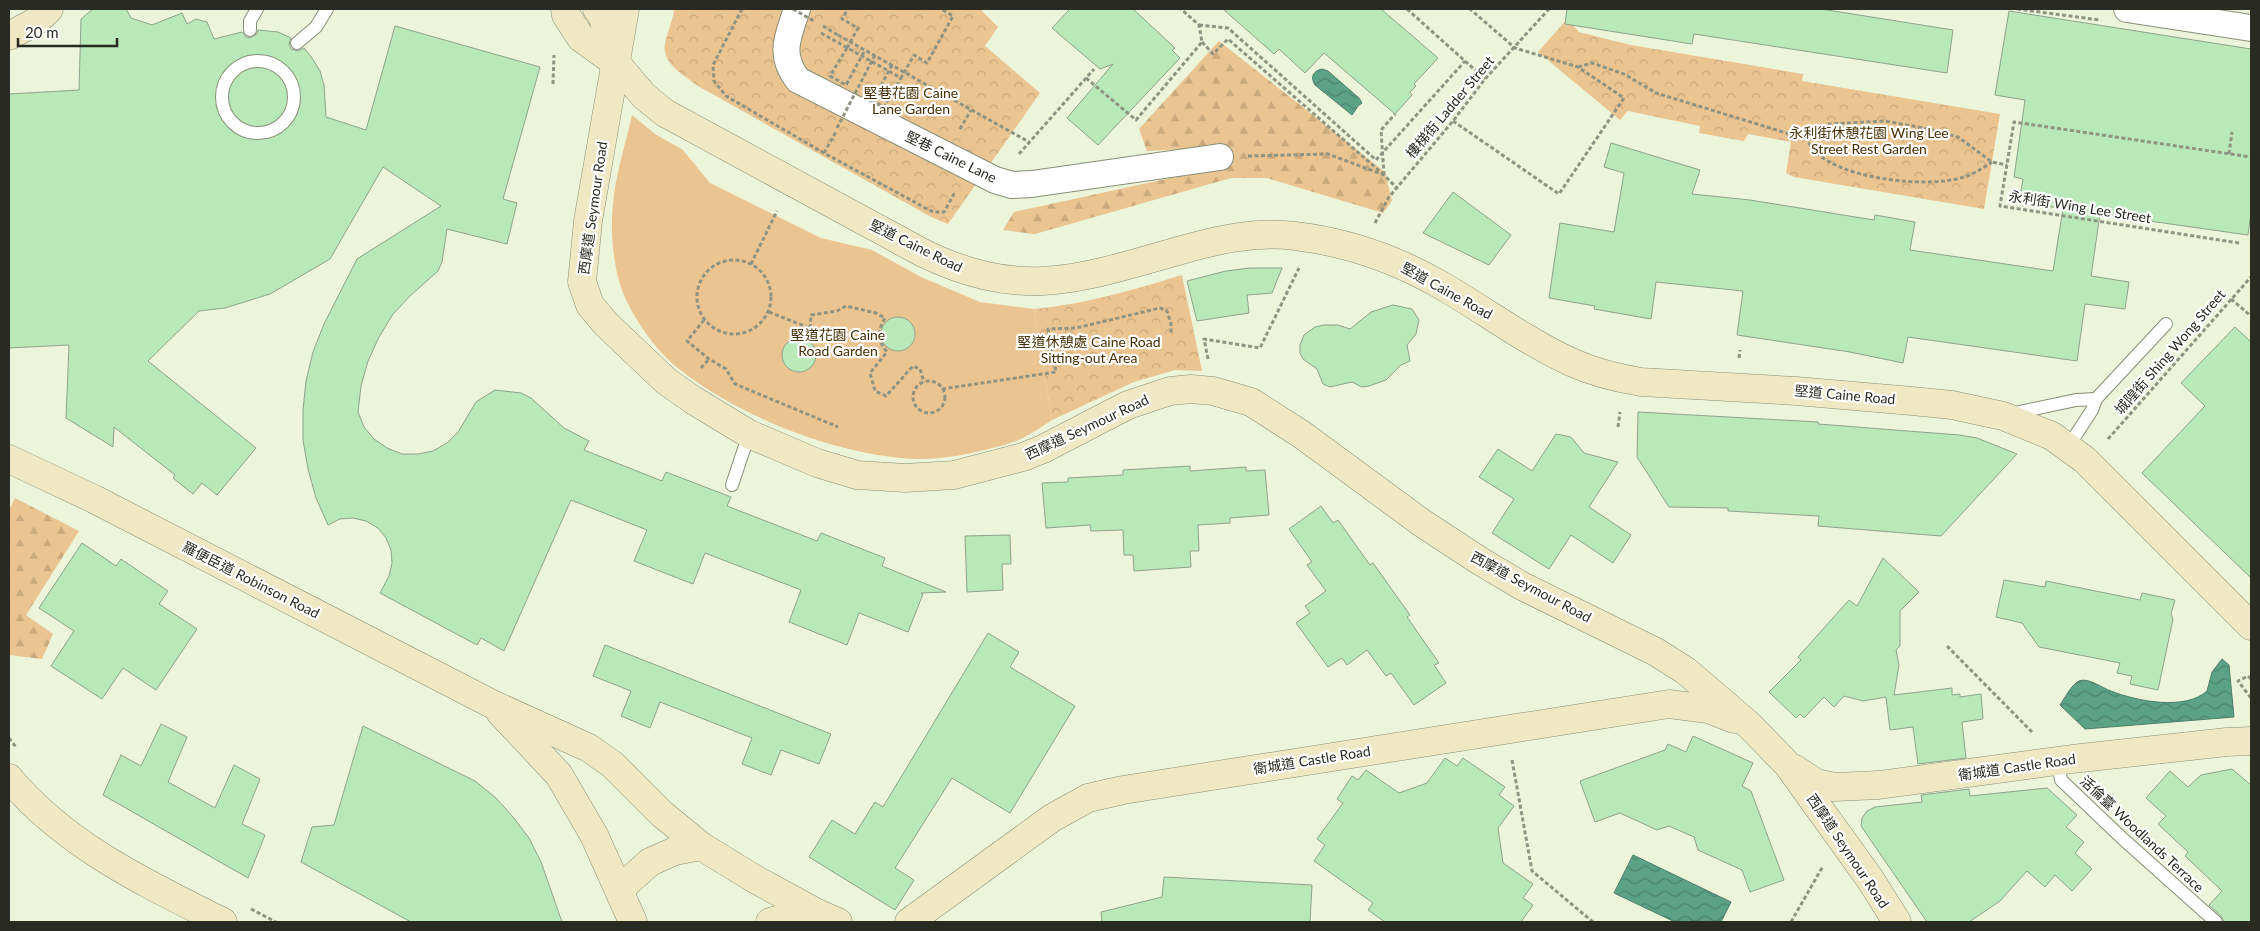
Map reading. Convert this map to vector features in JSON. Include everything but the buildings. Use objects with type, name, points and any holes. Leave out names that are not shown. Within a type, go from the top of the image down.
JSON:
[{"type":"street","points":[[9,36],[35,22],[49,9]]},
{"type":"street","points":[[565,9],[566,15],[581,38],[617,64]]},
{"type":"street","points":[[597,9],[602,15],[617,64]]},
{"type":"street","name":"西摩道 Seymour Road","points":[[625,9],[617,64],[588,222],[582,282],[590,305],[606,324],[666,380],[720,418],[749,434],[817,463],[850,473],[881,477],[935,477],[962,473],[1023,457],[1043,449],[1120,408],[1149,397],[1191,389],[1232,395],[1251,402],[1294,429],[1422,523],[1480,562],[1522,586],[1671,660],[1749,726],[1788,765],[1842,839],[1897,922]]},
{"type":"street","points":[[2127,9],[2225,16],[2251,28]]},
{"type":"street","name":"堅巷 Caine Lane","points":[[795,12],[786,42],[786,56],[790,70],[798,80],[995,180],[1012,185],[1032,184],[1220,157]]},
{"type":"street","name":"堅道 Caine Road","points":[[617,64],[644,96],[666,113],[923,253],[945,264],[994,278],[1022,282],[1072,279],[1224,239],[1271,234],[1295,236],[1349,247],[1394,262],[1438,284],[1570,361],[1618,378],[1641,382],[1806,392],[1912,401],[1952,405],[2003,416],[2052,436],[2085,460],[2251,626]]},
{"type":"street","name":"羅便臣道 Robinson Road","points":[[9,459],[94,499],[492,704],[565,735],[589,748],[613,765],[662,814],[701,846],[753,878],[828,918]]},
{"type":"street","name":"羅便臣道 Robinson Road","points":[[492,704],[559,775],[594,835],[633,922]]},
{"type":"street","name":"衛城道 Castle Road","points":[[910,922],[1052,818],[1088,798],[1123,790],[1669,704],[1708,708],[1749,726]]},
{"type":"street","name":"衛城道 Castle Road","points":[[1788,765],[1816,783],[1835,787],[1879,785],[2058,761],[2251,741]]},
{"type":"street","points":[[9,778],[48,818],[104,860],[223,922]]},
{"type":"street","points":[[620,890],[650,862],[675,851],[701,846]]},
{"type":"street","points":[[770,922],[794,915],[828,918]]},
{"type":"lane","points":[[250,30],[250,21],[257,9]]},
{"type":"lane","points":[[297,43],[316,27],[327,9]]},
{"type":"lane","points":[[265,61],[276,66],[286,74],[292,84],[295,97],[293,109],[287,120],[277,128],[265,133],[252,133],[241,129],[231,121],[224,110],[222,98],[224,85],[230,74],[240,66],[252,62],[265,61]]},
{"type":"lane","points":[[2068,447],[2092,410],[2096,399],[2166,324]]},
{"type":"lane","points":[[2003,416],[2076,400],[2096,399]]},
{"type":"lane","points":[[732,485],[749,434]]},
{"type":"lane","name":"活倫臺 Woodlands Terrace","points":[[2058,761],[2062,780],[2123,839],[2216,922]]},
{"type":"path","points":[[742,9],[713,65],[714,81],[726,96],[824,153],[933,212],[944,212],[969,167]]},
{"type":"path","points":[[848,9],[842,19],[858,28],[830,76],[846,85],[865,50]]},
{"type":"path","points":[[892,65],[872,101],[884,107],[914,55],[927,63],[953,16],[941,9]]},
{"type":"path","points":[[1181,9],[1199,25],[1228,28],[1376,160],[1465,61]]},
{"type":"path","points":[[1407,9],[1485,79]]},
{"type":"path","points":[[1453,121],[1559,194],[1624,98],[1578,67],[1515,48],[1470,9]]},
{"type":"path","name":"樓梯街 Ladder Street","points":[[1374,224],[1396,188],[1453,121],[1485,79],[1550,9]]},
{"type":"path","points":[[795,12],[847,48],[900,78]]},
{"type":"path","points":[[795,12],[1029,142]]},
{"type":"path","points":[[1199,25],[1202,42],[1213,54],[1228,40],[1384,175],[1396,188]]},
{"type":"path","points":[[1086,78],[1136,120],[1202,42]]},
{"type":"path","points":[[552,52],[554,59],[553,84]]},
{"type":"path","points":[[824,153],[875,55]]},
{"type":"path","points":[[1578,67],[1592,64],[1616,71],[1656,93],[1806,140],[1818,155],[1837,166],[1882,177],[1918,181],[1952,180],[1965,177],[1992,162]]},
{"type":"path","points":[[1022,150],[1094,69]]},
{"type":"path","points":[[1384,175],[1381,130],[1394,114]]},
{"type":"path","points":[[1806,140],[1830,124],[1886,121],[1929,128],[1958,137],[1992,162],[2007,165]]},
{"type":"path","name":"永利街 Wing Lee Street","points":[[2238,243],[2000,206],[2014,122],[2251,157]]},
{"type":"path","points":[[2229,154],[2232,132]]},
{"type":"path","points":[[1220,157],[1328,154],[1384,175]]},
{"type":"path","points":[[751,264],[777,211]]},
{"type":"path","points":[[726,260],[739,260],[751,264],[761,271],[769,281],[772,293],[769,312],[759,326],[748,332],[736,335],[719,331],[704,320],[698,309],[696,297],[699,284],[705,273],[715,265],[726,260]]},
{"type":"path","name":"城隍街 Shing Wong Street","points":[[2105,442],[2251,276]]},
{"type":"path","points":[[1209,366],[1204,339],[1260,348],[1294,279]]},
{"type":"path","points":[[2231,299],[2251,316]]},
{"type":"path","points":[[810,328],[811,315],[837,311],[846,306],[876,313],[885,318],[879,328],[878,336],[880,343],[887,352],[870,373],[875,392],[886,396],[913,366],[920,369],[924,382]]},
{"type":"path","points":[[942,389],[1056,372],[1048,329],[1076,328],[1160,308],[1167,311],[1171,333]]},
{"type":"path","points":[[769,312],[817,331]]},
{"type":"path","points":[[704,320],[687,341],[726,369],[735,384],[838,427]]},
{"type":"path","points":[[924,382],[934,382],[942,389],[944,399],[939,408],[930,412],[920,410],[916,406],[913,397],[916,388],[924,382]]},
{"type":"path","points":[[1618,427],[1620,412]]},
{"type":"path","points":[[1947,646],[2042,742],[2058,761]]},
{"type":"path","points":[[2251,679],[2248,676],[2238,681],[2251,698]]},
{"type":"path","points":[[1511,754],[1532,872],[1593,922]]},
{"type":"path","points":[[1791,922],[1828,857]]},
{"type":"green space","name":"堅巷花園 Caine Lane Garden","points":[[674,9],[980,9],[998,27],[985,46],[1040,93],[948,224],[931,217],[698,86],[681,73],[670,63],[665,51],[666,39]]},
{"type":"green space","name":"永利街休憩花園 Wing Lee Street Rest Garden","points":[[1567,19],[1579,32],[1631,45],[1803,74],[1802,81],[2000,114],[1984,209],[1794,177],[1786,173],[1791,142],[1748,134],[1744,141],[1699,133],[1700,126],[1628,111],[1620,120],[1538,52]]},
{"type":"green space","points":[[1219,41],[1385,172],[1392,201],[1383,213],[1267,178],[1231,178],[1035,234],[1003,230],[1014,212],[1226,166],[1225,147],[1147,151],[1139,129]]},
{"type":"green space","name":"堅道花園 Caine Road Garden","points":[[632,115],[655,134],[683,150],[710,183],[821,238],[872,250],[921,277],[980,302],[1034,309],[1052,420],[1021,439],[981,451],[932,459],[890,457],[825,443],[793,432],[732,403],[704,387],[679,369],[653,343],[638,322],[626,300],[616,270],[612,236],[614,193]]},
{"type":"green space","name":"堅道休憩處 Caine Road Sitting-out Area","points":[[1182,275],[1202,371],[1175,370],[1134,382],[1052,420],[1034,309],[1091,300]]},
{"type":"green space","points":[[15,498],[79,531],[26,615],[53,634],[42,659],[9,655],[9,510]]},
{"type":"water","points":[[1322,69],[1328,71],[1359,98],[1362,103],[1352,115],[1315,85],[1313,75],[1316,71]]},
{"type":"water","points":[[2222,659],[2229,665],[2234,717],[2085,729],[2060,705],[2073,685],[2083,680],[2121,695],[2147,701],[2186,701],[2198,697],[2207,691],[2212,672]]},
{"type":"water","points":[[1633,855],[1731,902],[1721,922],[1675,922],[1614,893]]}]
